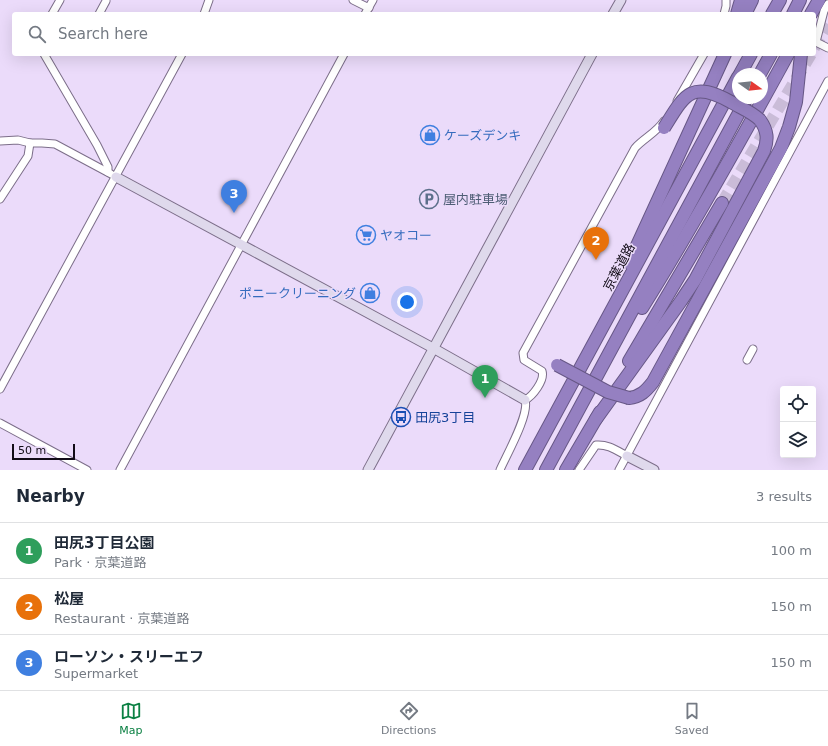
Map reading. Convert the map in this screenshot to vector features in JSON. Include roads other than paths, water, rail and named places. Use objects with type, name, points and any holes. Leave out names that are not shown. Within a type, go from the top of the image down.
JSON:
[{"type":"highway","points":[[738,12],[741,0]]},
{"type":"highway","points":[[746,12],[752,0]]},
{"type":"highway","points":[[773,12],[780,0]]},
{"type":"highway","points":[[794,12],[800,0]]},
{"type":"highway","points":[[582,366],[724,56]]},
{"type":"highway","points":[[743,68],[750,56]]},
{"type":"highway","points":[[763,68],[770,56]]},
{"type":"highway","points":[[581,404],[677,251],[722,174],[787,56]]},
{"type":"highway","points":[[558,365],[608,392],[629,398],[644,392],[653,382],[785,138],[793,114],[801,56]]},
{"type":"highway","name":"京葉道路","points":[[525,470],[732,88]]},
{"type":"highway","points":[[596,419],[681,302],[695,280],[767,143],[765,127],[753,114],[722,97],[702,91],[693,93],[682,100],[664,128]]},
{"type":"highway","points":[[546,470],[744,104]]},
{"type":"highway","points":[[566,470],[722,203]]},
{"type":"street","points":[[53,12],[60,0]]},
{"type":"street","points":[[205,12],[209,0]]},
{"type":"street","points":[[353,0],[367,11],[373,0]]},
{"type":"street","points":[[615,12],[621,0]]},
{"type":"street","points":[[724,12],[726,0]]},
{"type":"street","points":[[100,12],[106,1]]},
{"type":"street","points":[[828,4],[824,11],[816,42],[828,48]]},
{"type":"street","points":[[45,56],[97,145],[112,175]]},
{"type":"street","points":[[0,390],[112,175],[181,56]]},
{"type":"street","points":[[120,470],[343,56]]},
{"type":"street","points":[[368,470],[591,56]]},
{"type":"street","points":[[525,400],[532,396],[543,373],[539,368],[524,360],[523,353],[635,148],[663,123],[703,56]]},
{"type":"street","points":[[619,470],[828,81]]},
{"type":"street","points":[[0,141],[18,140],[30,143],[42,142],[55,144],[433,348],[525,400]]},
{"type":"street","points":[[0,199],[28,156],[30,143]]},
{"type":"street","points":[[747,360],[753,349]]},
{"type":"street","points":[[500,470],[522,420],[526,405],[525,400]]},
{"type":"street","points":[[0,423],[87,470]]},
{"type":"street","points":[[579,470],[596,445],[603,444],[654,470]]},
{"type":"tunnel","points":[[816,45],[828,24]]},
{"type":"tunnel","points":[[722,203],[810,56]]},
{"type":"place","name":"ケーズデンキ","points":[[430,135]]},
{"type":"place","name":"屋内駐車場","points":[[429,199]]},
{"type":"place","name":"ローソン・スリーエフ","points":[[234,213]]},
{"type":"place","name":"ヤオコー","points":[[366,235]]},
{"type":"place","name":"松屋","points":[[596,260]]},
{"type":"place","name":"ポニークリーニング","points":[[370,293]]},
{"type":"place","name":"田尻3丁目公園","points":[[485,398]]},
{"type":"place","name":"田尻3丁目","points":[[401,417]]}]
